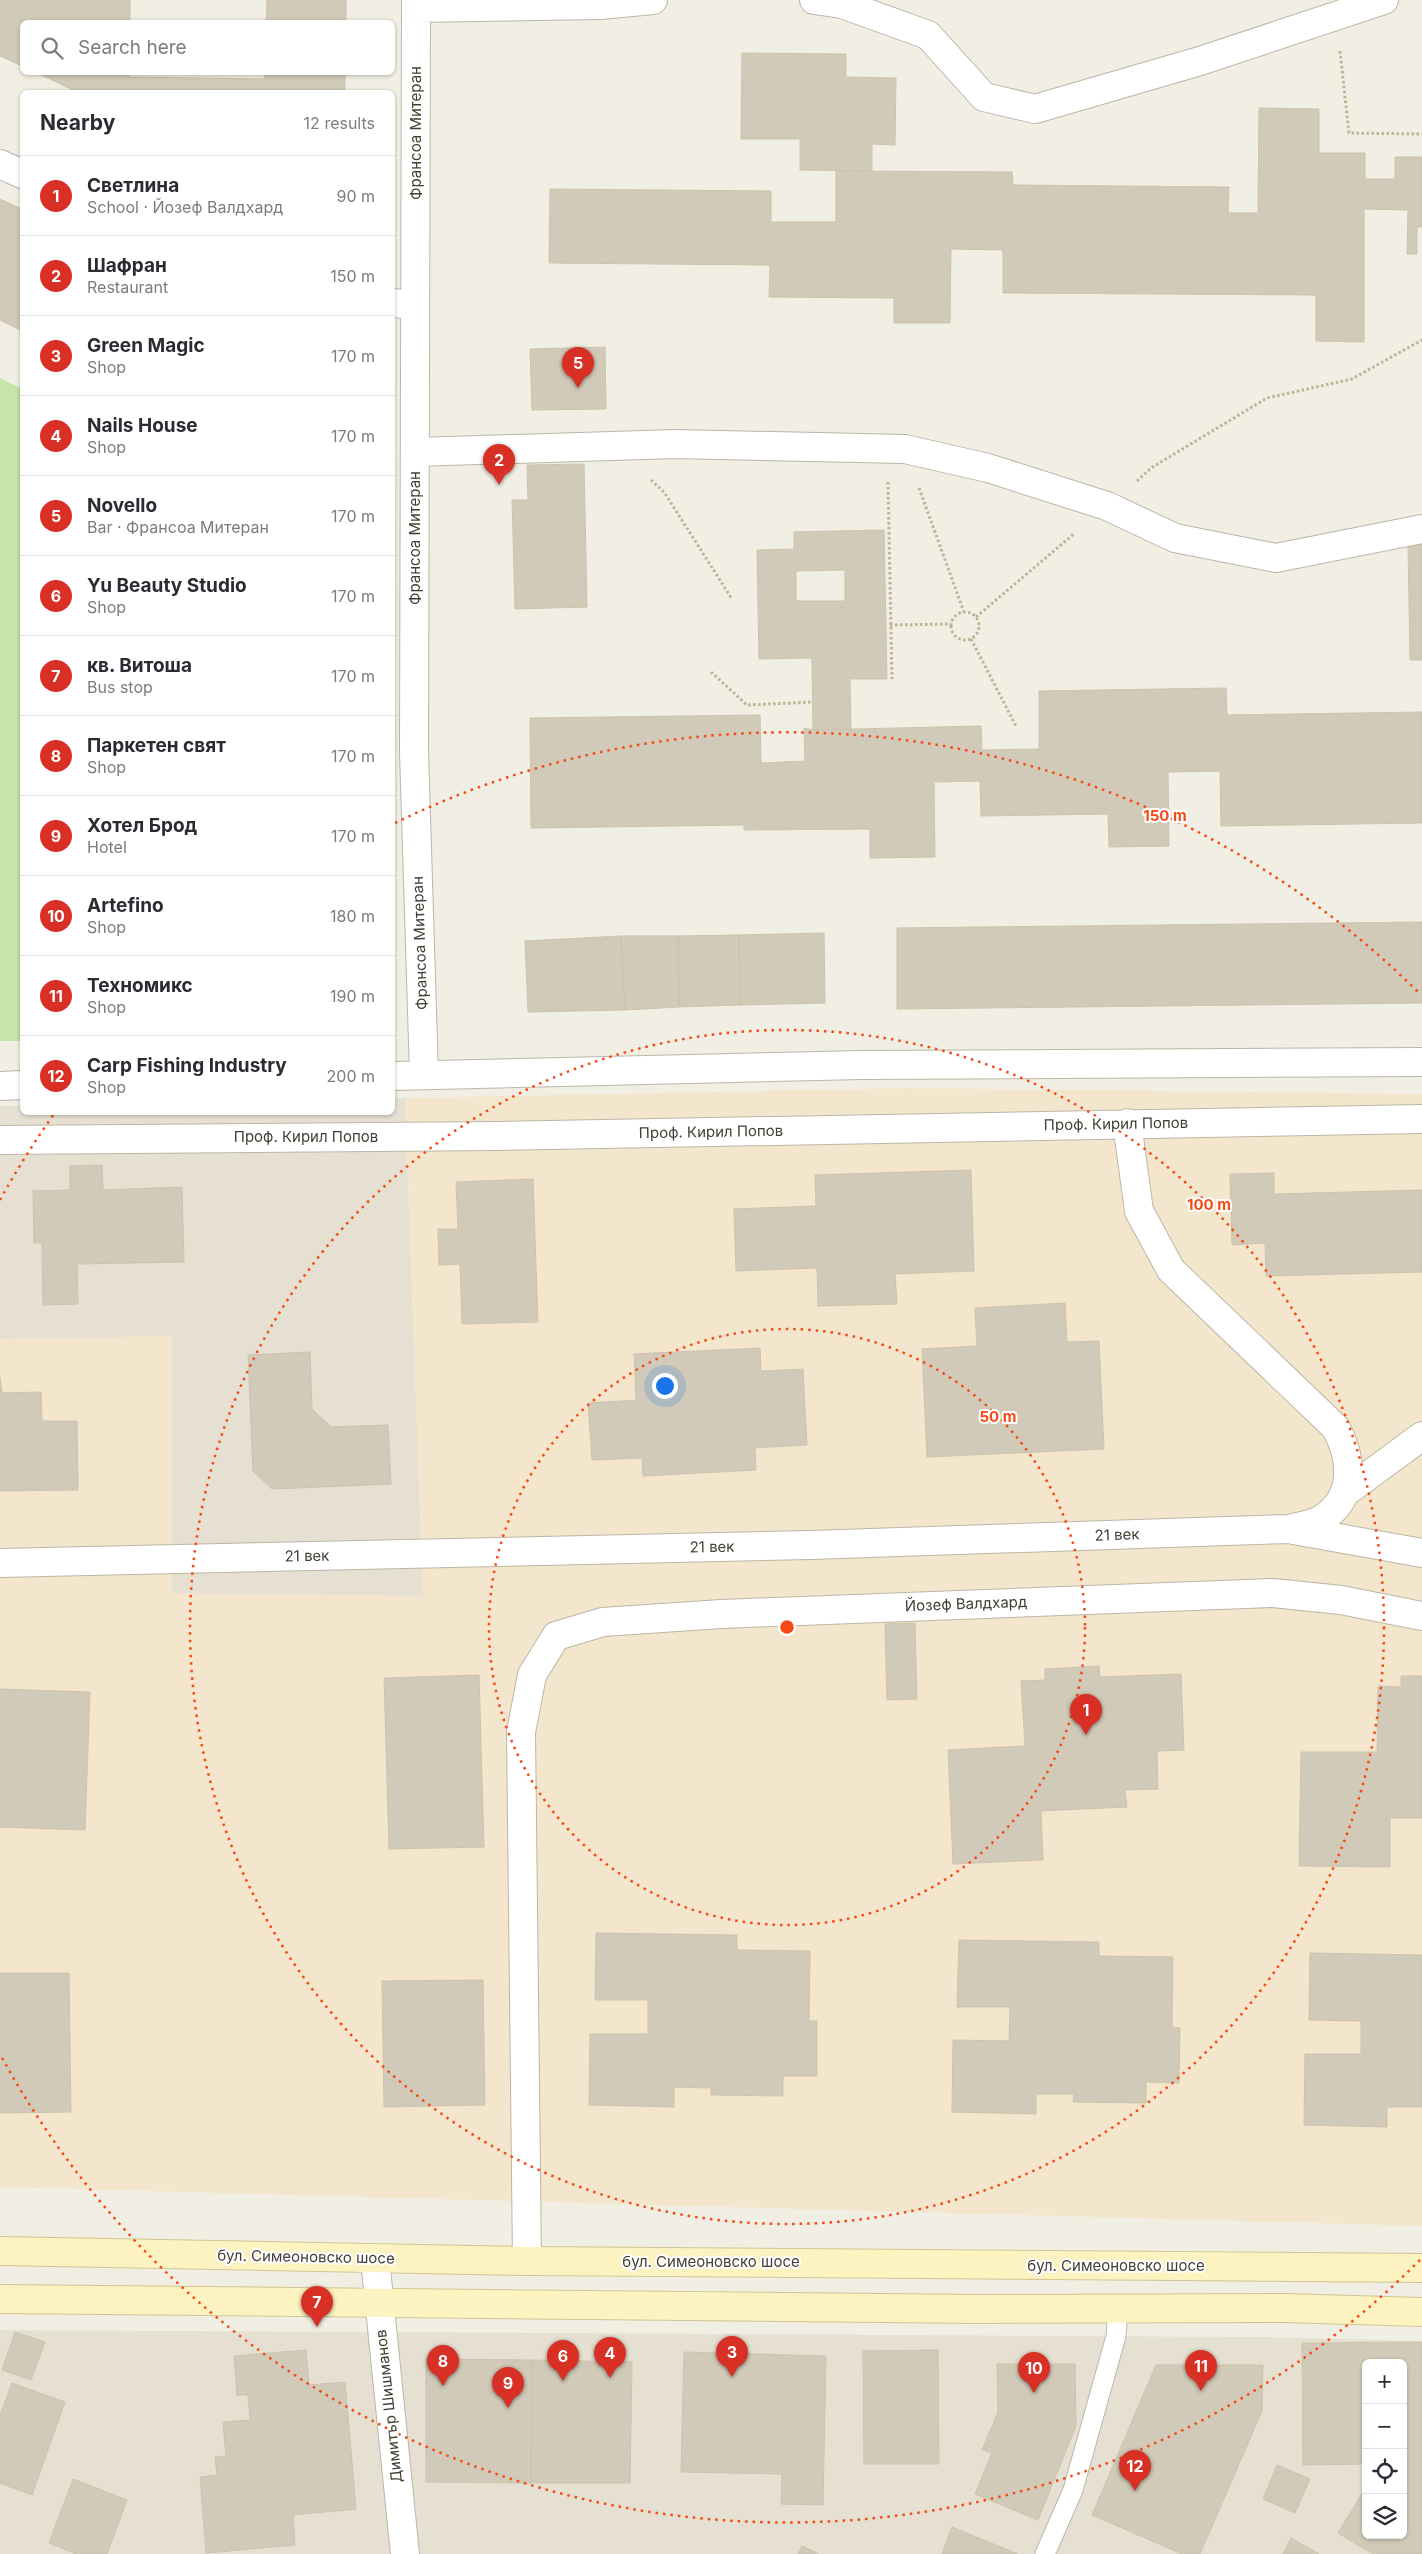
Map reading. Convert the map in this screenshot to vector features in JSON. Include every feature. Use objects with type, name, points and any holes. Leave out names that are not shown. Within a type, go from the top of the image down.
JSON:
[{"type":"main road","name":"бул. Симеоновско шосе","points":[[0,2251],[527,2261],[1422,2268]]},
{"type":"main road","points":[[0,2299],[1422,2312]]},
{"type":"street","points":[[416,4],[600,5],[653,0]]},
{"type":"street","points":[[814,0],[842,4],[928,35],[984,97],[1035,109],[1200,61],[1384,0]]},
{"type":"street","name":"Франсоа Митеран","points":[[416,4],[404,304],[415,452],[414,752],[424,1075]]},
{"type":"street","points":[[0,164],[20,173]]},
{"type":"street","points":[[415,452],[676,444],[896,449],[988,468],[1107,506],[1175,538],[1276,558],[1422,529]]},
{"type":"street","points":[[395,1076],[861,1064],[1422,1062]]},
{"type":"street","points":[[0,1086],[20,1085]]},
{"type":"street","name":"Проф. Кирил Попов","points":[[0,1140],[507,1136],[1422,1119]]},
{"type":"street","points":[[1127,1123],[1139,1211],[1171,1270],[1336,1428],[1347,1453],[1349,1467],[1346,1492]]},
{"type":"street","points":[[1288,1530],[1319,1520],[1336,1506],[1346,1492],[1422,1436]]},
{"type":"street","name":"21 век","points":[[0,1563],[811,1545],[1288,1530],[1422,1553]]},
{"type":"street","name":"Йозеф Валдхард","points":[[527,2261],[521,1732],[532,1675],[556,1636],[604,1622],[711,1614],[1273,1593],[1341,1600],[1422,1616]]},
{"type":"street","name":"Димитър Шишманов","points":[[375,2259],[405,2554]]},
{"type":"lane","points":[[1045,2554],[1073,2490],[1116,2336],[1118,2308]]},
{"type":"path","points":[[1337,16],[1349,134],[1422,134]]},
{"type":"path","points":[[976,617],[1151,468],[1267,398],[1352,380],[1422,340]]},
{"type":"path","points":[[614,446],[664,492],[732,599]]},
{"type":"path","points":[[896,449],[964,612],[976,617]]},
{"type":"path","points":[[892,679],[890,624],[896,449]]},
{"type":"path","points":[[951,624],[956,616],[964,612]]},
{"type":"path","points":[[951,624],[956,638],[971,639],[979,629],[976,617]]},
{"type":"path","points":[[890,624],[951,624]]},
{"type":"path","points":[[971,639],[1017,728]]},
{"type":"path","points":[[711,672],[747,705],[813,702]]},
{"type":"shaded area","points":[[909,1088],[1422,1094],[1422,2226],[0,2187],[0,1339],[172,1336],[172,1593],[423,1596],[405,1098]]},
{"type":"shaded area","points":[[395,1098],[405,1098],[423,1596],[172,1593],[172,1337],[0,1339],[0,1106],[20,1106],[20,1115],[395,1115]]},
{"type":"shaded area","points":[[0,2330],[1264,2337],[1422,2341],[1422,2554],[0,2554]]},
{"type":"green space","points":[[0,378],[20,388],[20,1041],[0,1041]]},
{"type":"building","points":[[0,0],[130,0],[130,20],[20,20],[20,65],[0,56]]},
{"type":"building","points":[[267,0],[346,0],[346,20],[266,20]]},
{"type":"building","points":[[742,53],[846,54],[846,77],[896,78],[895,145],[872,144],[872,171],[800,170],[800,139],[741,139]]},
{"type":"building","points":[[41,75],[129,75],[129,77],[264,79],[265,75],[345,75],[345,90],[73,90]]},
{"type":"building","points":[[1259,108],[1319,109],[1319,153],[1365,153],[1365,179],[1395,179],[1395,157],[1422,157],[1422,227],[1417,227],[1417,254],[1407,254],[1408,210],[1364,209],[1364,342],[1316,341],[1316,295],[1003,293],[1003,250],[951,249],[950,323],[894,323],[894,298],[769,297],[770,265],[549,263],[550,189],[771,191],[771,222],[836,222],[836,171],[1012,172],[1013,185],[1229,187],[1228,213],[1258,213]]},
{"type":"building","points":[[0,199],[20,208],[20,330],[0,320]]},
{"type":"building","points":[[605,347],[606,409],[532,410],[530,349]]},
{"type":"building","points":[[584,464],[587,607],[515,609],[512,500],[528,500],[527,465]]},
{"type":"building","points":[[884,530],[887,679],[850,679],[851,729],[813,730],[812,658],[759,659],[757,550],[794,549],[794,532]],"holes":[[[845,570],[845,601],[796,601],[796,571]]]},
{"type":"building","points":[[1422,544],[1422,660],[1410,660],[1408,545]]},
{"type":"building","points":[[1226,688],[1227,715],[1422,712],[1422,823],[1221,826],[1220,771],[1168,772],[1169,846],[1109,847],[1108,814],[981,816],[980,781],[934,782],[935,857],[870,858],[870,829],[744,830],[744,825],[531,828],[530,718],[760,715],[761,763],[805,761],[804,728],[813,730],[981,726],[982,750],[1039,749],[1039,691]]},
{"type":"building","points":[[1422,922],[1422,1003],[897,1009],[897,928]]},
{"type":"building","points":[[824,933],[825,1003],[740,1005],[739,935]]},
{"type":"building","points":[[739,935],[740,1005],[679,1007],[678,936]]},
{"type":"building","points":[[621,936],[678,936],[679,1007],[625,1010]]},
{"type":"building","points":[[621,936],[625,1010],[528,1012],[525,941]]},
{"type":"building","points":[[102,1165],[103,1190],[182,1187],[184,1262],[77,1264],[78,1304],[43,1305],[42,1243],[34,1243],[33,1191],[70,1190],[70,1166]]},
{"type":"building","points":[[971,1170],[974,1271],[895,1274],[897,1304],[818,1306],[817,1268],[736,1271],[734,1209],[816,1206],[815,1175]]},
{"type":"building","points":[[1274,1173],[1274,1194],[1422,1190],[1422,1272],[1266,1276],[1265,1243],[1232,1245],[1230,1174]]},
{"type":"building","points":[[533,1179],[538,1322],[462,1324],[460,1264],[439,1265],[438,1229],[458,1229],[456,1182]]},
{"type":"building","points":[[1065,1303],[1067,1342],[1099,1341],[1104,1449],[927,1457],[922,1349],[977,1346],[975,1308]]},
{"type":"building","points":[[760,1348],[761,1371],[803,1369],[807,1445],[755,1448],[756,1470],[643,1476],[642,1458],[592,1460],[588,1403],[636,1400],[634,1354]]},
{"type":"building","points":[[310,1352],[312,1409],[331,1427],[388,1425],[391,1484],[272,1489],[253,1471],[248,1355]]},
{"type":"building","points":[[0,1377],[2,1393],[41,1392],[42,1421],[77,1421],[78,1490],[0,1491]]},
{"type":"building","points":[[915,1623],[917,1699],[887,1700],[885,1624]]},
{"type":"building","points":[[1099,1666],[1100,1677],[1181,1674],[1184,1750],[1157,1751],[1158,1789],[1125,1790],[1127,1807],[1041,1811],[1043,1860],[953,1864],[948,1750],[1025,1746],[1021,1681],[1045,1680],[1045,1669]]},
{"type":"building","points":[[479,1675],[484,1847],[389,1849],[384,1678]]},
{"type":"building","points":[[1401,1676],[1422,1676],[1422,1818],[1390,1818],[1390,1867],[1299,1866],[1301,1752],[1377,1752],[1378,1686],[1401,1687]]},
{"type":"building","points":[[0,1689],[90,1692],[85,1830],[0,1827]]},
{"type":"building","points":[[596,1933],[737,1935],[737,1950],[810,1951],[809,2021],[817,2021],[817,2076],[783,2076],[783,2096],[711,2095],[711,2088],[674,2087],[674,2107],[589,2105],[590,2034],[648,2034],[648,2000],[595,2000]]},
{"type":"building","points":[[959,1940],[1099,1942],[1099,1956],[1173,1957],[1172,2027],[1180,2028],[1179,2083],[1146,2082],[1146,2103],[1073,2102],[1074,2094],[1036,2094],[1036,2114],[952,2112],[953,2040],[1009,2041],[1010,2007],[957,2007]]},
{"type":"building","points":[[1310,1953],[1422,1955],[1422,2107],[1387,2107],[1387,2127],[1304,2125],[1305,2054],[1361,2054],[1361,2021],[1309,2020]]},
{"type":"building","points":[[0,1973],[69,1973],[71,2112],[0,2113]]},
{"type":"building","points":[[483,1980],[485,2105],[384,2107],[382,1981]]},
{"type":"building","points":[[15,2332],[45,2342],[31,2380],[2,2370]]},
{"type":"building","points":[[1422,2342],[1422,2554],[1373,2554],[1338,2533],[1362,2494],[1362,2539],[1407,2539],[1407,2359],[1362,2359],[1362,2464],[1303,2465],[1302,2343]]},
{"type":"building","points":[[306,2350],[309,2385],[345,2382],[356,2509],[293,2515],[295,2545],[206,2553],[200,2477],[217,2475],[215,2457],[226,2456],[223,2422],[250,2420],[248,2395],[237,2395],[234,2356]]},
{"type":"building","points":[[938,2350],[939,2464],[864,2464],[863,2351]]},
{"type":"building","points":[[684,2352],[826,2356],[823,2505],[781,2504],[782,2474],[681,2472]]},
{"type":"building","points":[[426,2359],[532,2360],[531,2483],[426,2482]]},
{"type":"building","points":[[532,2360],[632,2362],[630,2483],[531,2483]]},
{"type":"building","points":[[997,2364],[1075,2364],[1076,2426],[1038,2520],[975,2494],[992,2453],[982,2450],[998,2412]]},
{"type":"building","points":[[1156,2365],[1263,2365],[1262,2411],[1200,2554],[1182,2554],[1092,2515]]},
{"type":"building","points":[[12,2383],[65,2402],[32,2495],[0,2483],[0,2415]]},
{"type":"building","points":[[1277,2465],[1310,2479],[1295,2513],[1263,2499]]},
{"type":"building","points":[[73,2479],[127,2500],[107,2554],[76,2554],[49,2543]]},
{"type":"building","points":[[952,2527],[1018,2554],[942,2554]]},
{"type":"building","points":[[1291,2538],[1319,2554],[1283,2554]]},
{"type":"building","points":[[802,2546],[819,2554],[798,2554]]},
{"type":"place","name":"Novello","points":[[578,388]]},
{"type":"place","name":"Шафран","points":[[499,485]]},
{"type":"place","name":"Светлина","points":[[1086,1735]]},
{"type":"place","name":"кв. Витоша","points":[[317,2327]]},
{"type":"place","name":"Green Magic","points":[[732,2377]]},
{"type":"place","name":"Nails House","points":[[610,2378]]},
{"type":"place","name":"Yu Beauty Studio","points":[[563,2381]]},
{"type":"place","name":"Паркетен свят","points":[[443,2386]]},
{"type":"place","name":"Техномикс","points":[[1201,2391]]},
{"type":"place","name":"Artefino","points":[[1034,2393]]},
{"type":"place","name":"Хотел Брод","points":[[508,2408]]},
{"type":"place","name":"Carp Fishing Industry","points":[[1135,2491]]}]
